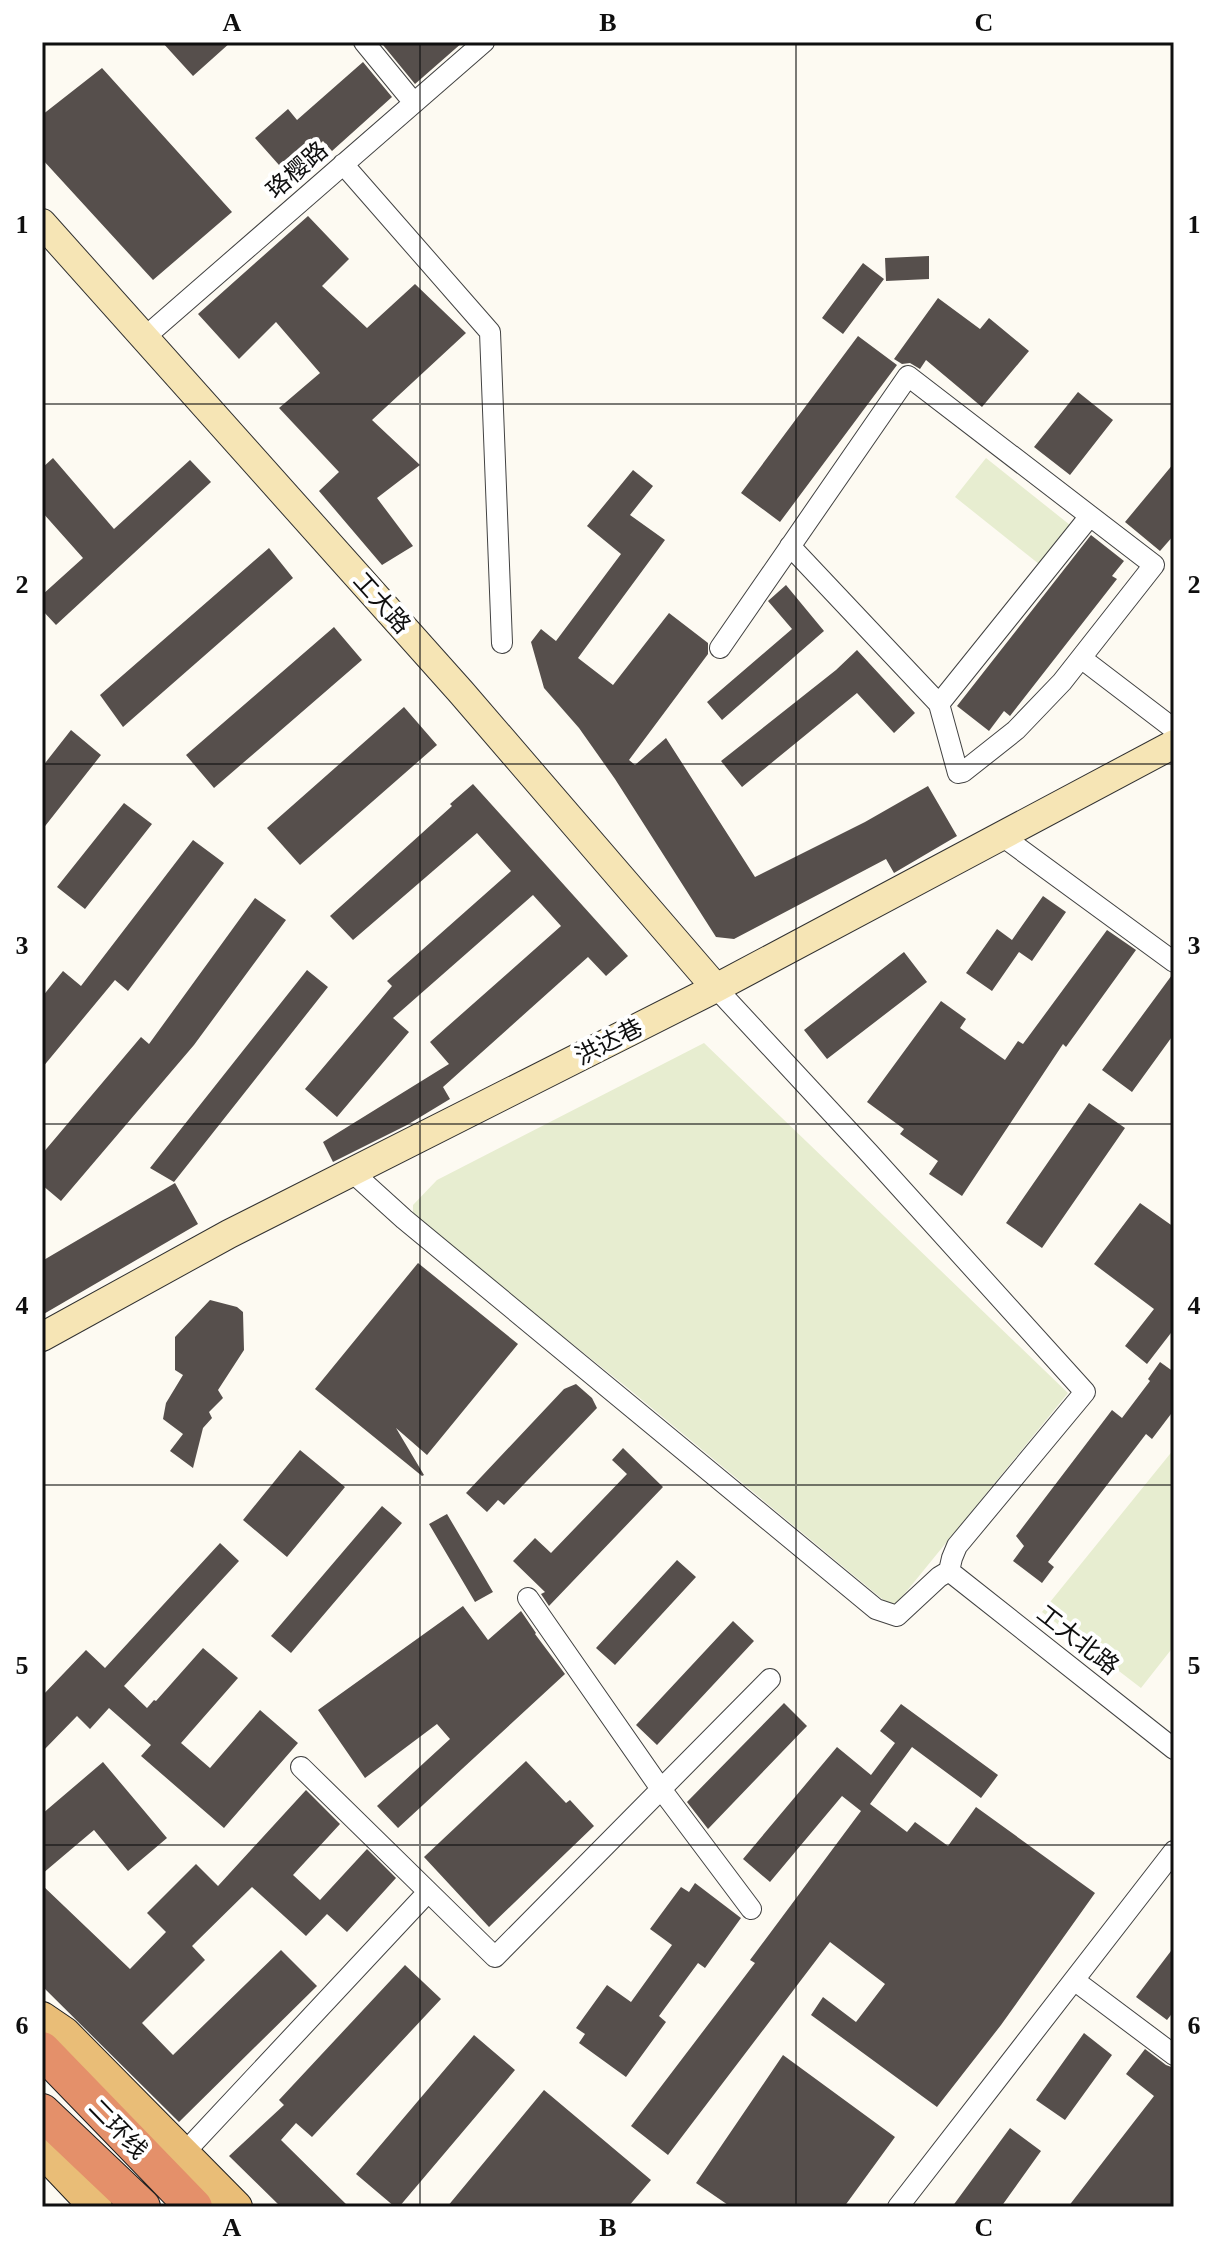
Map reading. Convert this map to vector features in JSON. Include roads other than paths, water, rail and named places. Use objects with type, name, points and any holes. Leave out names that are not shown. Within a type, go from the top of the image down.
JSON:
[{"type":"highway","name":"二环线","points":[[42,2050],[194,2207]]},
{"type":"highway","name":"二环线","points":[[42,2112],[139,2205]]},
{"type":"main road","points":[[42,2018],[64,2033],[236,2207]]},
{"type":"main road","points":[[42,2150],[96,2207]]},
{"type":"street","points":[[364,42],[414,103]]},
{"type":"street","name":"珞樱路","points":[[145,337],[484,42]]},
{"type":"street","points":[[343,164],[490,332],[502,643]]},
{"type":"street","name":"工大路","points":[[42,223],[461,692],[716,988]]},
{"type":"street","points":[[720,648],[790,546],[908,376],[1154,565],[1062,682],[1016,730],[958,773],[939,704],[790,546]]},
{"type":"street","points":[[939,704],[1090,516]]},
{"type":"street","points":[[1081,658],[1174,729]]},
{"type":"street","name":"洪达巷","points":[[42,1337],[216,1241],[716,988],[1174,744]]},
{"type":"street","points":[[1002,836],[1174,962]]},
{"type":"street","points":[[351,1171],[404,1219],[876,1609],[897,1616],[949,1571],[957,1546],[1085,1392],[716,988]]},
{"type":"street","name":"工大北路","points":[[949,1571],[1174,1749]]},
{"type":"street","points":[[528,1598],[661,1789],[751,1909]]},
{"type":"street","points":[[301,1767],[495,1957],[770,1679]]},
{"type":"street","points":[[903,2205],[1174,1851]]},
{"type":"street","points":[[184,2153],[428,1892]]},
{"type":"street","points":[[1074,1980],[1174,2055]]}]
